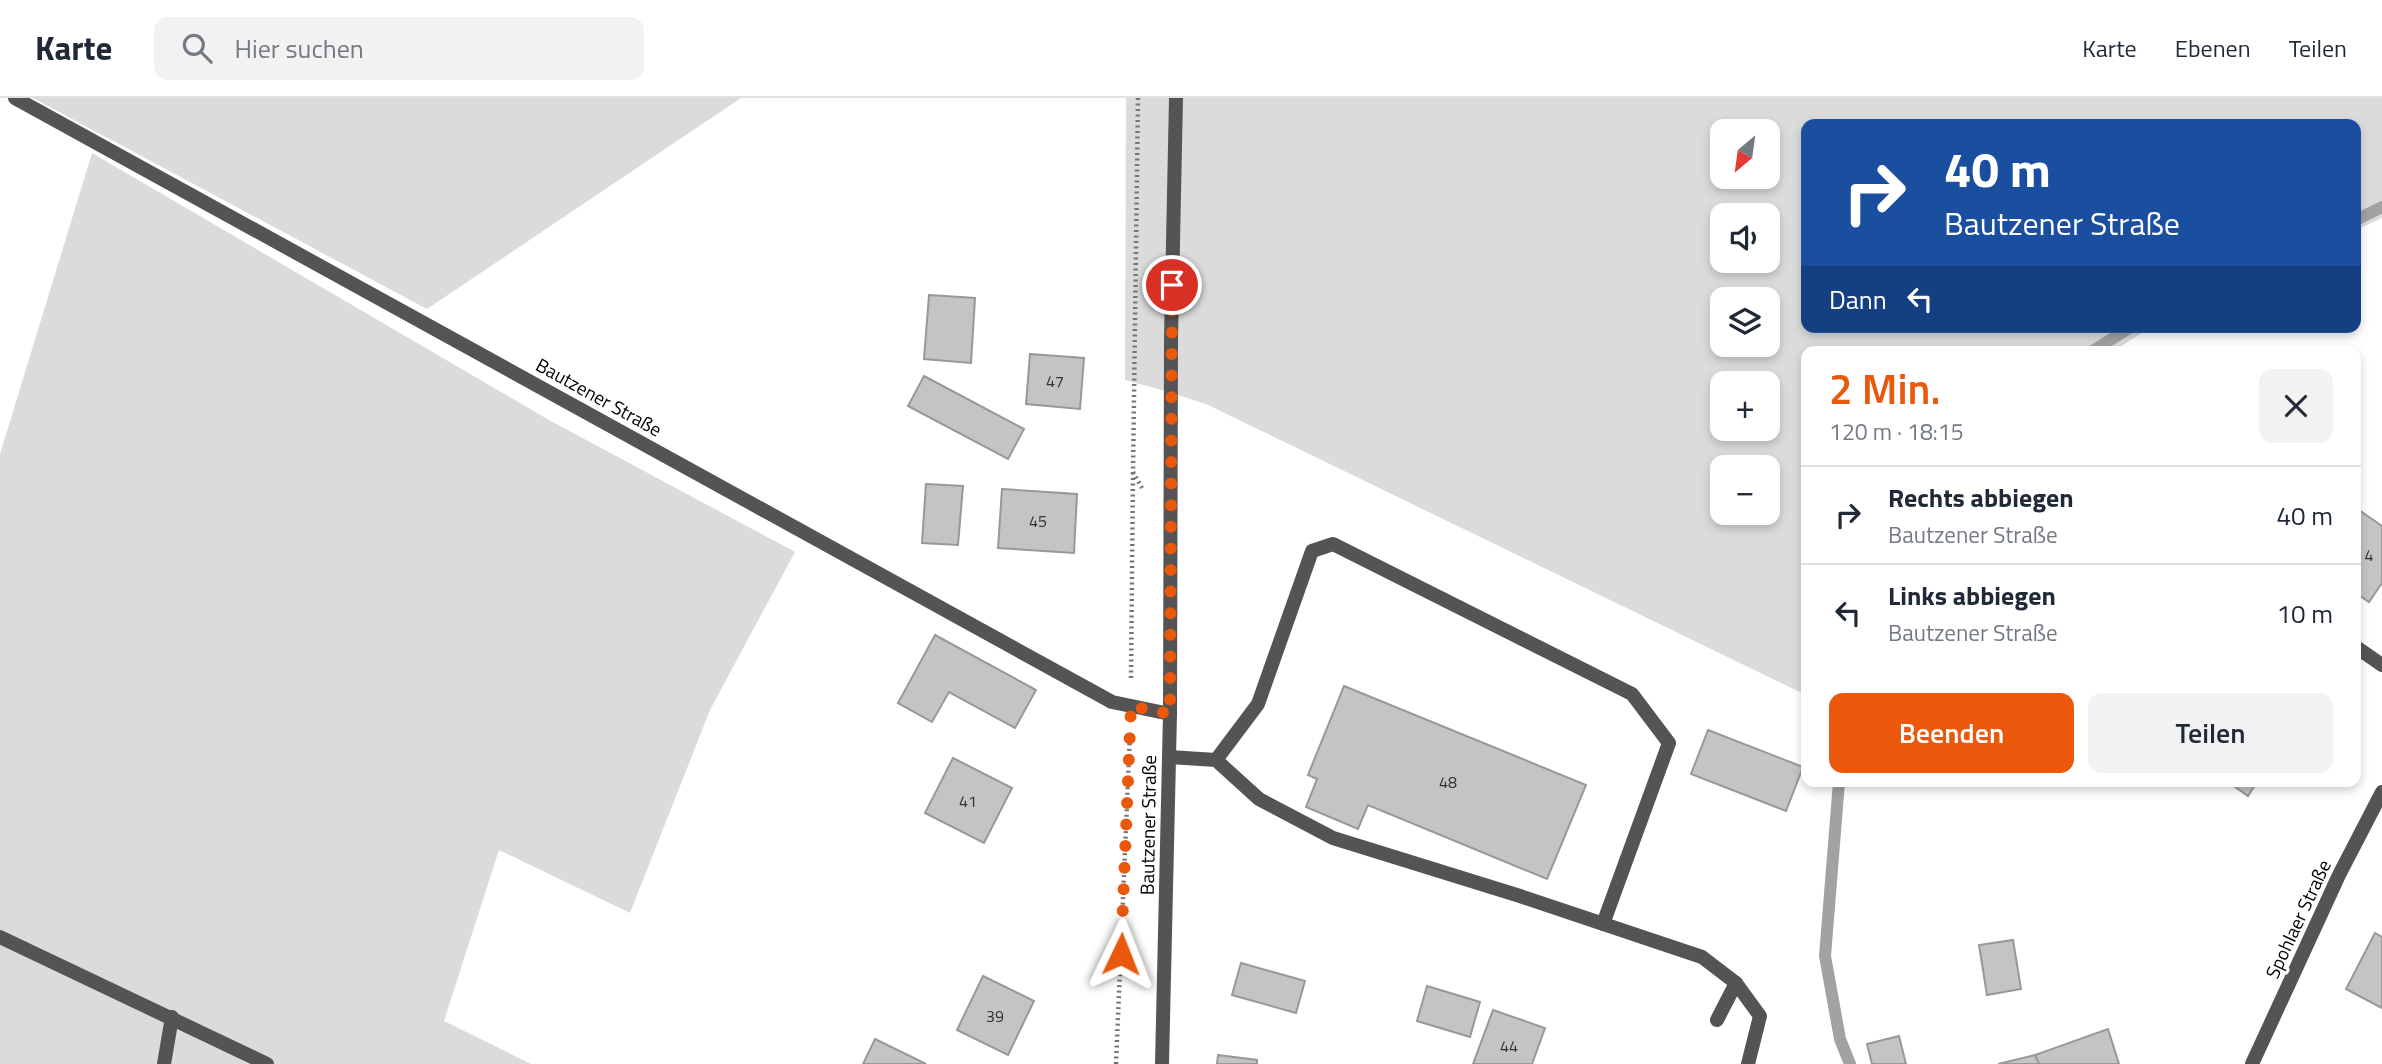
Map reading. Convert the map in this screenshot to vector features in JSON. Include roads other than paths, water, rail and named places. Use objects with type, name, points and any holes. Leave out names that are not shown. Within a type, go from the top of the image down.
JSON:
[{"type":"street","name":"Bautzener Straße","points":[[15,98],[1112,702],[1170,714]]},
{"type":"street","name":"Bautzener Straße","points":[[1162,1064],[1170,714],[1171,352],[1176,98]]},
{"type":"street","points":[[1216,760],[1258,704],[1312,551],[1333,544],[1632,694],[1669,743],[1603,924]]},
{"type":"street","points":[[2361,650],[2382,665]]},
{"type":"street","points":[[1169,758],[1216,760],[1259,799],[1333,838],[1702,957],[1736,983],[1760,1016],[1748,1064]]},
{"type":"street","name":"Spohlaer Straße","points":[[2252,1064],[2339,875],[2382,792]]},
{"type":"street","points":[[0,937],[267,1064]]},
{"type":"street","points":[[1717,1020],[1736,983]]},
{"type":"street","points":[[164,1064],[172,1017]]},
{"type":"waterway","points":[[2361,218],[2382,207]]},
{"type":"waterway","points":[[2101,346],[2121,333]]},
{"type":"waterway","points":[[1839,787],[1825,956],[1840,1039],[1850,1064]]}]
